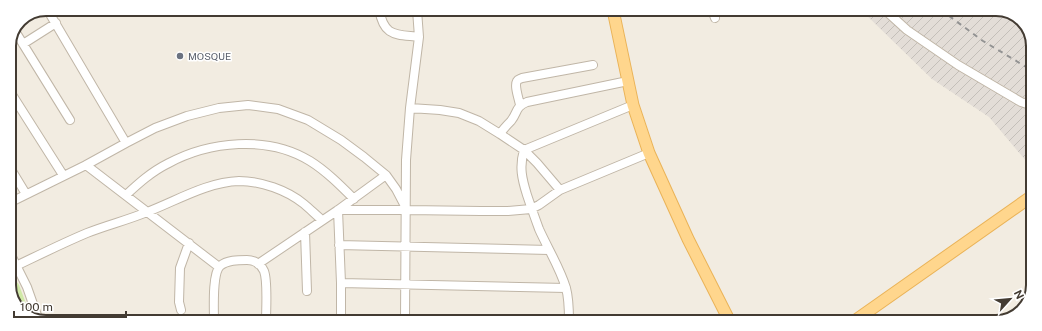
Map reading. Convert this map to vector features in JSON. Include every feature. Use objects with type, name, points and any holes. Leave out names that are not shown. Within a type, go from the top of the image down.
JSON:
[{"type":"main road","points":[[614,16],[633,105],[649,153],[688,239],[726,315]]},
{"type":"main road","points":[[866,315],[1026,200]]},
{"type":"street","points":[[52,16],[126,143]]},
{"type":"street","points":[[381,16],[383,25],[395,34],[419,37]]},
{"type":"street","points":[[405,315],[405,247],[407,210],[406,160],[410,108],[419,37],[417,16]]},
{"type":"street","points":[[892,16],[907,30],[958,66],[1026,104]]},
{"type":"street","points":[[23,44],[56,23]]},
{"type":"street","points":[[18,35],[70,120]]},
{"type":"street","points":[[520,105],[516,87],[518,80],[594,65]]},
{"type":"street","points":[[500,134],[511,121],[520,105],[527,102],[628,81]]},
{"type":"street","points":[[16,101],[63,176]]},
{"type":"street","points":[[16,199],[86,165],[155,128],[187,116],[219,108],[248,105],[278,109],[308,120],[341,140],[386,175],[396,189],[407,210]]},
{"type":"street","points":[[569,315],[566,288],[531,209],[521,171],[521,159],[524,150],[633,105]]},
{"type":"street","points":[[410,108],[459,113],[479,121],[524,150],[560,190]]},
{"type":"street","points":[[126,195],[145,178],[166,164],[189,153],[233,144],[264,145],[288,151],[309,161],[331,177],[354,199]]},
{"type":"street","points":[[338,210],[508,211],[531,209],[560,190],[649,153]]},
{"type":"street","points":[[86,165],[219,267]]},
{"type":"street","points":[[258,264],[354,199],[386,175]]},
{"type":"street","points":[[16,178],[26,194]]},
{"type":"street","points":[[36,313],[27,287],[16,266],[88,232],[148,212],[201,190],[220,184],[239,181],[262,184],[282,191],[303,203],[322,220]]},
{"type":"street","points":[[338,210],[341,315]]},
{"type":"street","points":[[305,232],[307,291]]},
{"type":"street","points":[[181,310],[179,302],[180,268],[189,243]]},
{"type":"street","points":[[339,245],[549,250]]},
{"type":"street","points":[[214,315],[214,289],[219,267],[226,262],[251,260],[258,264],[264,272],[266,282],[266,315]]},
{"type":"street","points":[[341,283],[566,288]]},
{"type":"shaded area","points":[[867,16],[996,16],[1004,17],[1016,23],[1024,34],[1026,44],[1026,161],[989,117],[932,79]]},
{"type":"green space","points":[[16,281],[28,309],[23,305],[18,297]]},
{"type":"railway","points":[[949,16],[983,41],[1026,67]]},
{"type":"place","name":"MOSQUE","points":[[180,56]]}]
